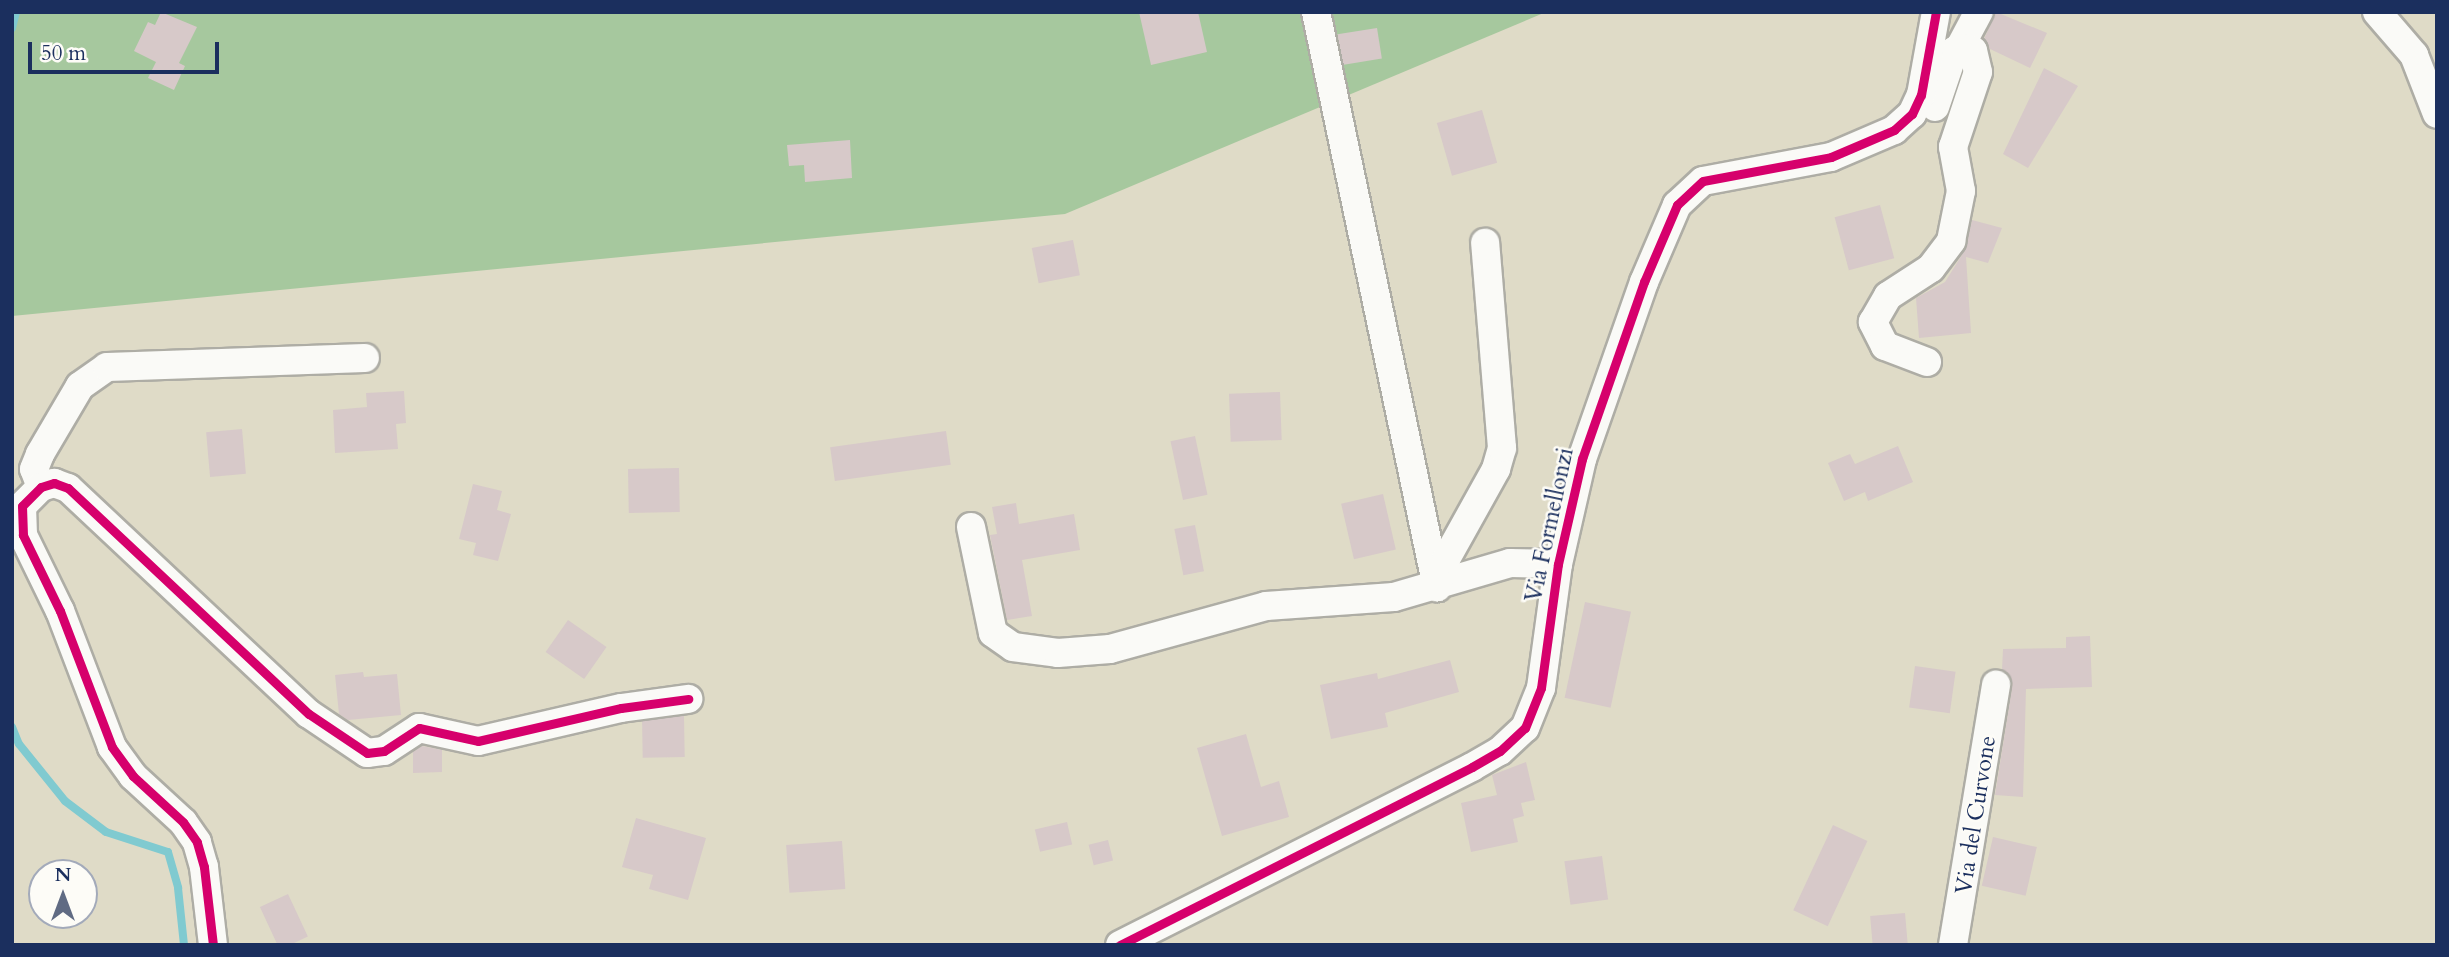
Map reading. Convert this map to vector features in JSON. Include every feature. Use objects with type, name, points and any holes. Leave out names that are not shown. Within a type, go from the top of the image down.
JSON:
[{"type":"street","points":[[1316,12],[1437,587]]},
{"type":"street","name":"Via Formellonzi","points":[[1120,945],[1472,767],[1509,743],[1525,728],[1539,697],[1558,564],[1582,459],[1676,205],[1703,181],[1831,157],[1883,137],[1912,114],[1926,77],[1936,12]]},
{"type":"street","points":[[1831,157],[1871,159],[1908,141],[1936,106],[1950,57],[1960,47],[1979,12]]},
{"type":"street","points":[[2377,12],[2414,54],[2437,114]]},
{"type":"street","points":[[1927,362],[1885,346],[1873,322],[1888,296],[1931,268],[1951,241],[1961,191],[1953,147],[1978,72],[1976,56],[1960,47]]},
{"type":"street","points":[[1437,587],[1446,559],[1496,469],[1502,449],[1485,243]]},
{"type":"street","points":[[41,486],[34,469],[40,454],[80,386],[107,367],[365,358]]},
{"type":"street","points":[[213,945],[205,867],[197,842],[183,822],[132,776],[112,747],[60,611],[23,535],[22,506],[41,486],[54,483],[68,488],[309,714],[366,753],[384,751],[419,728],[478,741],[621,708],[688,699]]},
{"type":"street","points":[[971,527],[993,633],[1005,643],[1034,651],[1090,652],[1266,606],[1382,599],[1437,587],[1510,563],[1558,564]]},
{"type":"street","name":"Via del Curvone","points":[[1953,945],[1996,685]]},
{"type":"green space","points":[[12,12],[1546,12],[1065,214],[12,316]]},
{"type":"building","points":[[161,12],[197,27],[179,63],[185,66],[174,90],[148,78],[156,62],[134,51],[148,22],[155,25]]},
{"type":"building","points":[[1139,12],[1198,12],[1207,52],[1151,65]]},
{"type":"building","points":[[1996,12],[2047,33],[2030,68],[1990,49],[1984,39]]},
{"type":"building","points":[[1377,28],[1382,59],[1342,65],[1337,34]]},
{"type":"building","points":[[2044,68],[2078,86],[2028,168],[2003,154]]},
{"type":"building","points":[[1482,110],[1497,163],[1452,176],[1437,123]]},
{"type":"building","points":[[850,140],[852,178],[805,182],[804,165],[789,166],[787,145]]},
{"type":"building","points":[[1880,205],[1894,258],[1849,270],[1835,217]]},
{"type":"building","points":[[1972,220],[2002,228],[1988,263],[1966,257],[1971,333],[1919,338],[1916,298],[1945,282],[1965,250]]},
{"type":"building","points":[[1073,240],[1080,275],[1039,283],[1032,248]]},
{"type":"building","points":[[404,391],[406,423],[396,424],[398,449],[335,453],[333,410],[367,407],[366,393]]},
{"type":"building","points":[[1280,392],[1282,440],[1231,442],[1229,394]]},
{"type":"building","points":[[242,429],[246,474],[210,477],[206,432]]},
{"type":"building","points":[[946,431],[951,465],[835,481],[830,447]]},
{"type":"building","points":[[1195,436],[1207,495],[1183,500],[1171,441]]},
{"type":"building","points":[[1898,446],[1913,482],[1868,501],[1865,492],[1844,501],[1828,463],[1850,454],[1855,464]]},
{"type":"building","points":[[679,468],[680,512],[629,513],[628,469]]},
{"type":"building","points":[[473,484],[502,491],[497,510],[511,514],[498,561],[473,555],[476,543],[459,539]]},
{"type":"building","points":[[1383,494],[1396,550],[1354,559],[1341,504]]},
{"type":"building","points":[[1016,503],[1019,524],[1074,514],[1080,550],[1022,560],[1032,616],[1007,620],[990,535],[997,534],[992,507]]},
{"type":"building","points":[[1195,525],[1204,571],[1183,575],[1174,529]]},
{"type":"building","points":[[1585,602],[1631,612],[1611,708],[1565,698]]},
{"type":"building","points":[[568,620],[607,647],[584,679],[546,652]]},
{"type":"building","points":[[2090,636],[2092,687],[2026,689],[2023,797],[1995,795],[2012,688],[2011,679],[2002,670],[2003,649],[2066,648],[2066,637]]},
{"type":"building","points":[[1450,660],[1459,692],[1385,713],[1388,727],[1331,739],[1320,685],[1377,673],[1378,679]]},
{"type":"building","points":[[1915,666],[1956,672],[1950,713],[1909,708]]},
{"type":"building","points":[[363,672],[364,677],[397,674],[401,715],[348,720],[339,714],[335,675]]},
{"type":"building","points":[[684,716],[685,757],[643,758],[642,717]]},
{"type":"building","points":[[1246,734],[1261,787],[1279,781],[1289,817],[1222,836],[1197,748]]},
{"type":"building","points":[[422,746],[442,750],[442,772],[413,773],[413,752]]},
{"type":"building","points":[[1526,762],[1535,800],[1521,803],[1524,816],[1513,819],[1518,842],[1471,852],[1461,803],[1497,795],[1492,775]]},
{"type":"building","points":[[636,818],[706,838],[688,900],[649,889],[653,875],[622,867]]},
{"type":"building","points":[[1067,822],[1072,844],[1040,852],[1035,829]]},
{"type":"building","points":[[1833,825],[1867,841],[1828,926],[1793,910]]},
{"type":"building","points":[[1993,837],[2037,847],[2026,896],[1982,886]]},
{"type":"building","points":[[1108,840],[1113,860],[1094,865],[1089,845]]},
{"type":"building","points":[[842,841],[845,889],[789,893],[786,845]]},
{"type":"building","points":[[1602,856],[1608,900],[1570,905],[1564,861]]},
{"type":"building","points":[[288,894],[308,937],[290,945],[278,945],[260,907]]},
{"type":"building","points":[[1905,913],[1908,945],[1873,945],[1870,916]]},
{"type":"waterway","points":[[12,28],[16,12]]},
{"type":"waterway","points":[[12,727],[19,744],[65,801],[106,832],[168,852],[178,888],[184,945]]},
{"type":"cycle path","points":[[1120,945],[1472,767],[1500,751],[1525,728],[1541,688],[1558,564],[1582,459],[1644,282],[1677,205],[1703,181],[1831,157],[1894,130],[1912,114],[1921,95],[1936,12]]},
{"type":"cycle path","points":[[213,945],[204,867],[197,842],[183,822],[133,776],[112,747],[60,611],[23,535],[22,506],[41,487],[54,483],[68,488],[309,714],[367,753],[384,751],[419,728],[478,741],[621,708],[688,699]]}]
